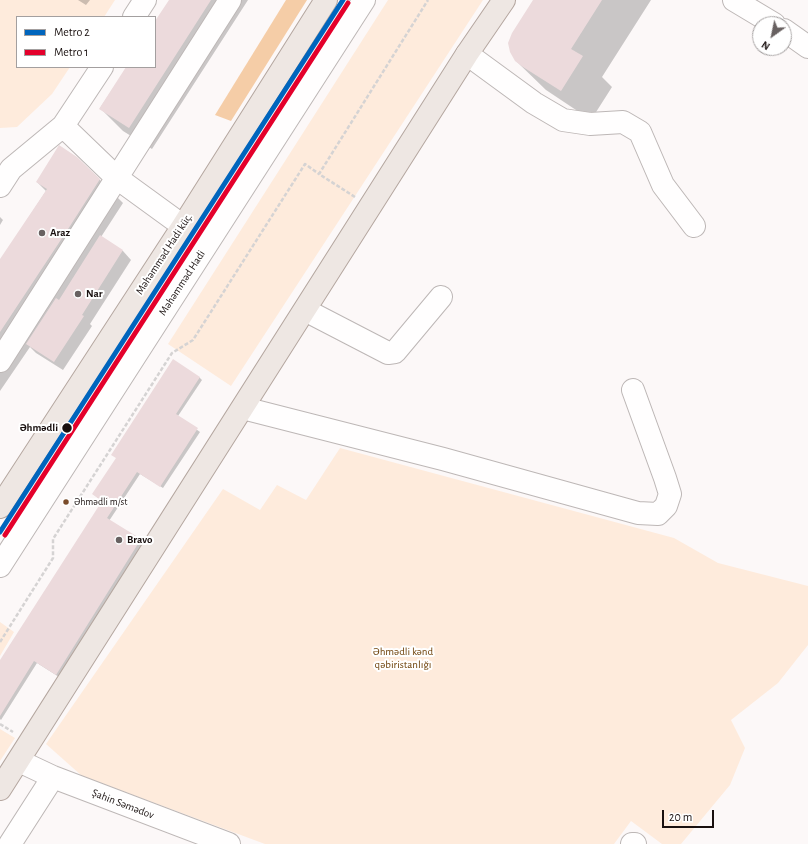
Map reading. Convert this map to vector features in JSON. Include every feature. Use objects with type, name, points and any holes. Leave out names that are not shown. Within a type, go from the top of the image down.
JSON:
[{"type":"main road","name":"Məhəmməd Hadi küç.","points":[[1,504],[183,226],[326,0]]},
{"type":"main road","points":[[0,789],[467,54],[504,0]]},
{"type":"street","points":[[135,16],[145,0]]},
{"type":"street","points":[[0,361],[230,0]]},
{"type":"street","name":"Məhəmməd Hadi","points":[[0,566],[364,0]]},
{"type":"street","points":[[734,0],[761,16]]},
{"type":"street","points":[[792,36],[808,47]]},
{"type":"street","points":[[467,54],[534,103],[563,120],[590,124],[624,122],[640,132],[663,185],[694,226]]},
{"type":"street","points":[[4,174],[63,126],[101,68]]},
{"type":"street","points":[[63,126],[117,178],[183,226]]},
{"type":"street","points":[[305,310],[388,353],[395,352],[441,297]]},
{"type":"street","points":[[243,408],[443,459],[638,513],[658,514],[666,506],[670,494],[633,390]]},
{"type":"street","name":"Şahin Səmədov","points":[[19,761],[53,777],[229,844]]},
{"type":"street","points":[[10,844],[53,777]]},
{"type":"path","points":[[319,174],[428,0]]},
{"type":"path","points":[[0,642],[53,558],[53,539],[172,353],[193,340],[304,164],[370,207]]},
{"type":"green space","points":[[0,0],[115,0],[105,16],[16,16],[16,68],[69,68],[52,94],[17,127],[0,128]]},
{"type":"green space","points":[[388,0],[483,0],[231,386],[168,344]]},
{"type":"green space","name":"Əhmədli kənd qəbiristanlığı","points":[[340,448],[674,538],[718,563],[808,586],[808,645],[778,683],[731,720],[745,748],[730,785],[681,844],[662,844],[631,821],[614,844],[265,844],[82,776],[46,744],[223,489],[260,510],[277,485],[306,500]]},
{"type":"green space","points":[[0,622],[14,632],[0,656]]},
{"type":"green space","points":[[0,729],[15,738],[0,761]]},
{"type":"shaded area","points":[[286,0],[307,0],[231,121],[215,115]]},
{"type":"building","points":[[169,0],[211,0],[129,128],[99,109],[125,68],[156,68],[156,20]]},
{"type":"building","points":[[533,0],[602,0],[571,49],[583,56],[561,91],[515,61],[510,52],[508,43],[512,33]]},
{"type":"building","points":[[59,145],[77,157],[100,179],[0,332],[0,259],[47,189],[36,182]]},
{"type":"building","points":[[100,235],[123,250],[82,315],[84,316],[54,362],[26,344],[56,298],[59,300]]},
{"type":"building","points":[[173,359],[200,377],[176,414],[198,428],[160,487],[137,472],[107,518],[141,539],[56,675],[34,661],[0,716],[0,660],[102,501],[92,494],[116,458],[111,455]]},
{"type":"metro line","name":"2","points":[[0,532],[343,0]]},
{"type":"metro line","name":"1","points":[[5,535],[348,3]]},
{"type":"place","name":"Araz","points":[[42,233]]},
{"type":"place","name":"Nar","points":[[78,294]]},
{"type":"place","name":"Əhmədli","points":[[67,428]]},
{"type":"place","name":"Əhmədli m/st","points":[[66,502]]},
{"type":"place","name":"Bravo","points":[[119,540]]}]
